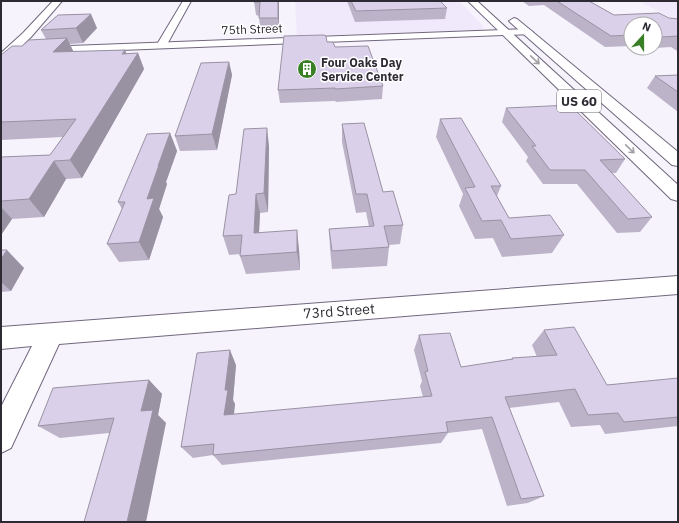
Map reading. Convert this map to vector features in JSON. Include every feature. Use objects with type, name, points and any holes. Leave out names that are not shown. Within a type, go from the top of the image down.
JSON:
[{"type":"street","points":[[1,59],[6,51],[58,1]]},
{"type":"street","points":[[161,46],[187,1]]},
{"type":"street","name":"US 60","points":[[472,1],[678,195]]},
{"type":"street","name":"US 60","points":[[507,16],[528,32],[678,161]]},
{"type":"street","name":"75th Street","points":[[6,51],[528,32]]},
{"type":"street","name":"73rd Street","points":[[1,338],[678,285]]},
{"type":"street","points":[[1,438],[51,334]]},
{"type":"shaded area","points":[[295,1],[459,1],[484,27],[481,30],[297,36]]},
{"type":"shaded area","points":[[639,1],[678,1],[678,21]]},
{"type":"building","points":[[254,1],[278,1],[278,18],[259,18],[260,2]]},
{"type":"building","points":[[351,1],[440,1],[447,8],[356,11]]},
{"type":"building","points":[[557,1],[589,1],[614,15],[659,13],[669,18],[678,19],[678,36],[663,37],[663,16],[623,16],[623,35],[611,36]]},
{"type":"building","points":[[91,14],[76,28],[41,30],[58,15]]},
{"type":"building","points":[[284,36],[326,36],[327,42],[333,42],[335,47],[368,46],[383,86],[278,90]]},
{"type":"building","points":[[67,38],[53,52],[125,50],[122,54],[138,53],[70,160],[54,161],[29,199],[1,201],[1,157],[50,155],[76,119],[1,122],[1,55],[12,46],[22,46],[29,40]]},
{"type":"building","points":[[229,62],[212,134],[175,136],[201,63]]},
{"type":"building","points":[[678,75],[678,92],[655,76]]},
{"type":"building","points":[[570,105],[625,159],[600,160],[652,217],[628,219],[585,170],[550,170],[532,146],[536,146],[506,108]]},
{"type":"building","points":[[461,118],[501,186],[491,186],[509,218],[550,215],[564,235],[511,239],[501,220],[482,221],[465,188],[475,187],[440,119]]},
{"type":"building","points":[[364,123],[383,192],[393,191],[403,225],[384,226],[389,247],[332,251],[329,229],[374,226],[367,194],[356,194],[342,124]]},
{"type":"building","points":[[267,128],[264,193],[256,194],[254,233],[297,230],[297,252],[240,256],[242,235],[223,236],[229,195],[236,194],[244,129]]},
{"type":"building","points":[[170,133],[147,199],[154,198],[139,242],[107,244],[125,202],[118,202],[147,134]]},
{"type":"building","points":[[1,250],[7,250],[1,259]]},
{"type":"building","points":[[574,327],[607,385],[678,378],[678,417],[624,422],[618,413],[588,415],[575,389],[505,397],[544,496],[521,499],[492,417],[446,422],[448,432],[213,455],[214,444],[181,447],[197,353],[230,350],[225,390],[228,390],[224,415],[432,396],[425,372],[428,371],[419,335],[450,333],[461,367],[513,359],[512,358],[557,355],[544,330]]},
{"type":"building","points":[[149,380],[141,411],[153,410],[127,522],[84,522],[114,418],[38,426],[53,388]]},
{"type":"place","name":"Four Oaks Day Service Center","points":[[307,69]]}]
